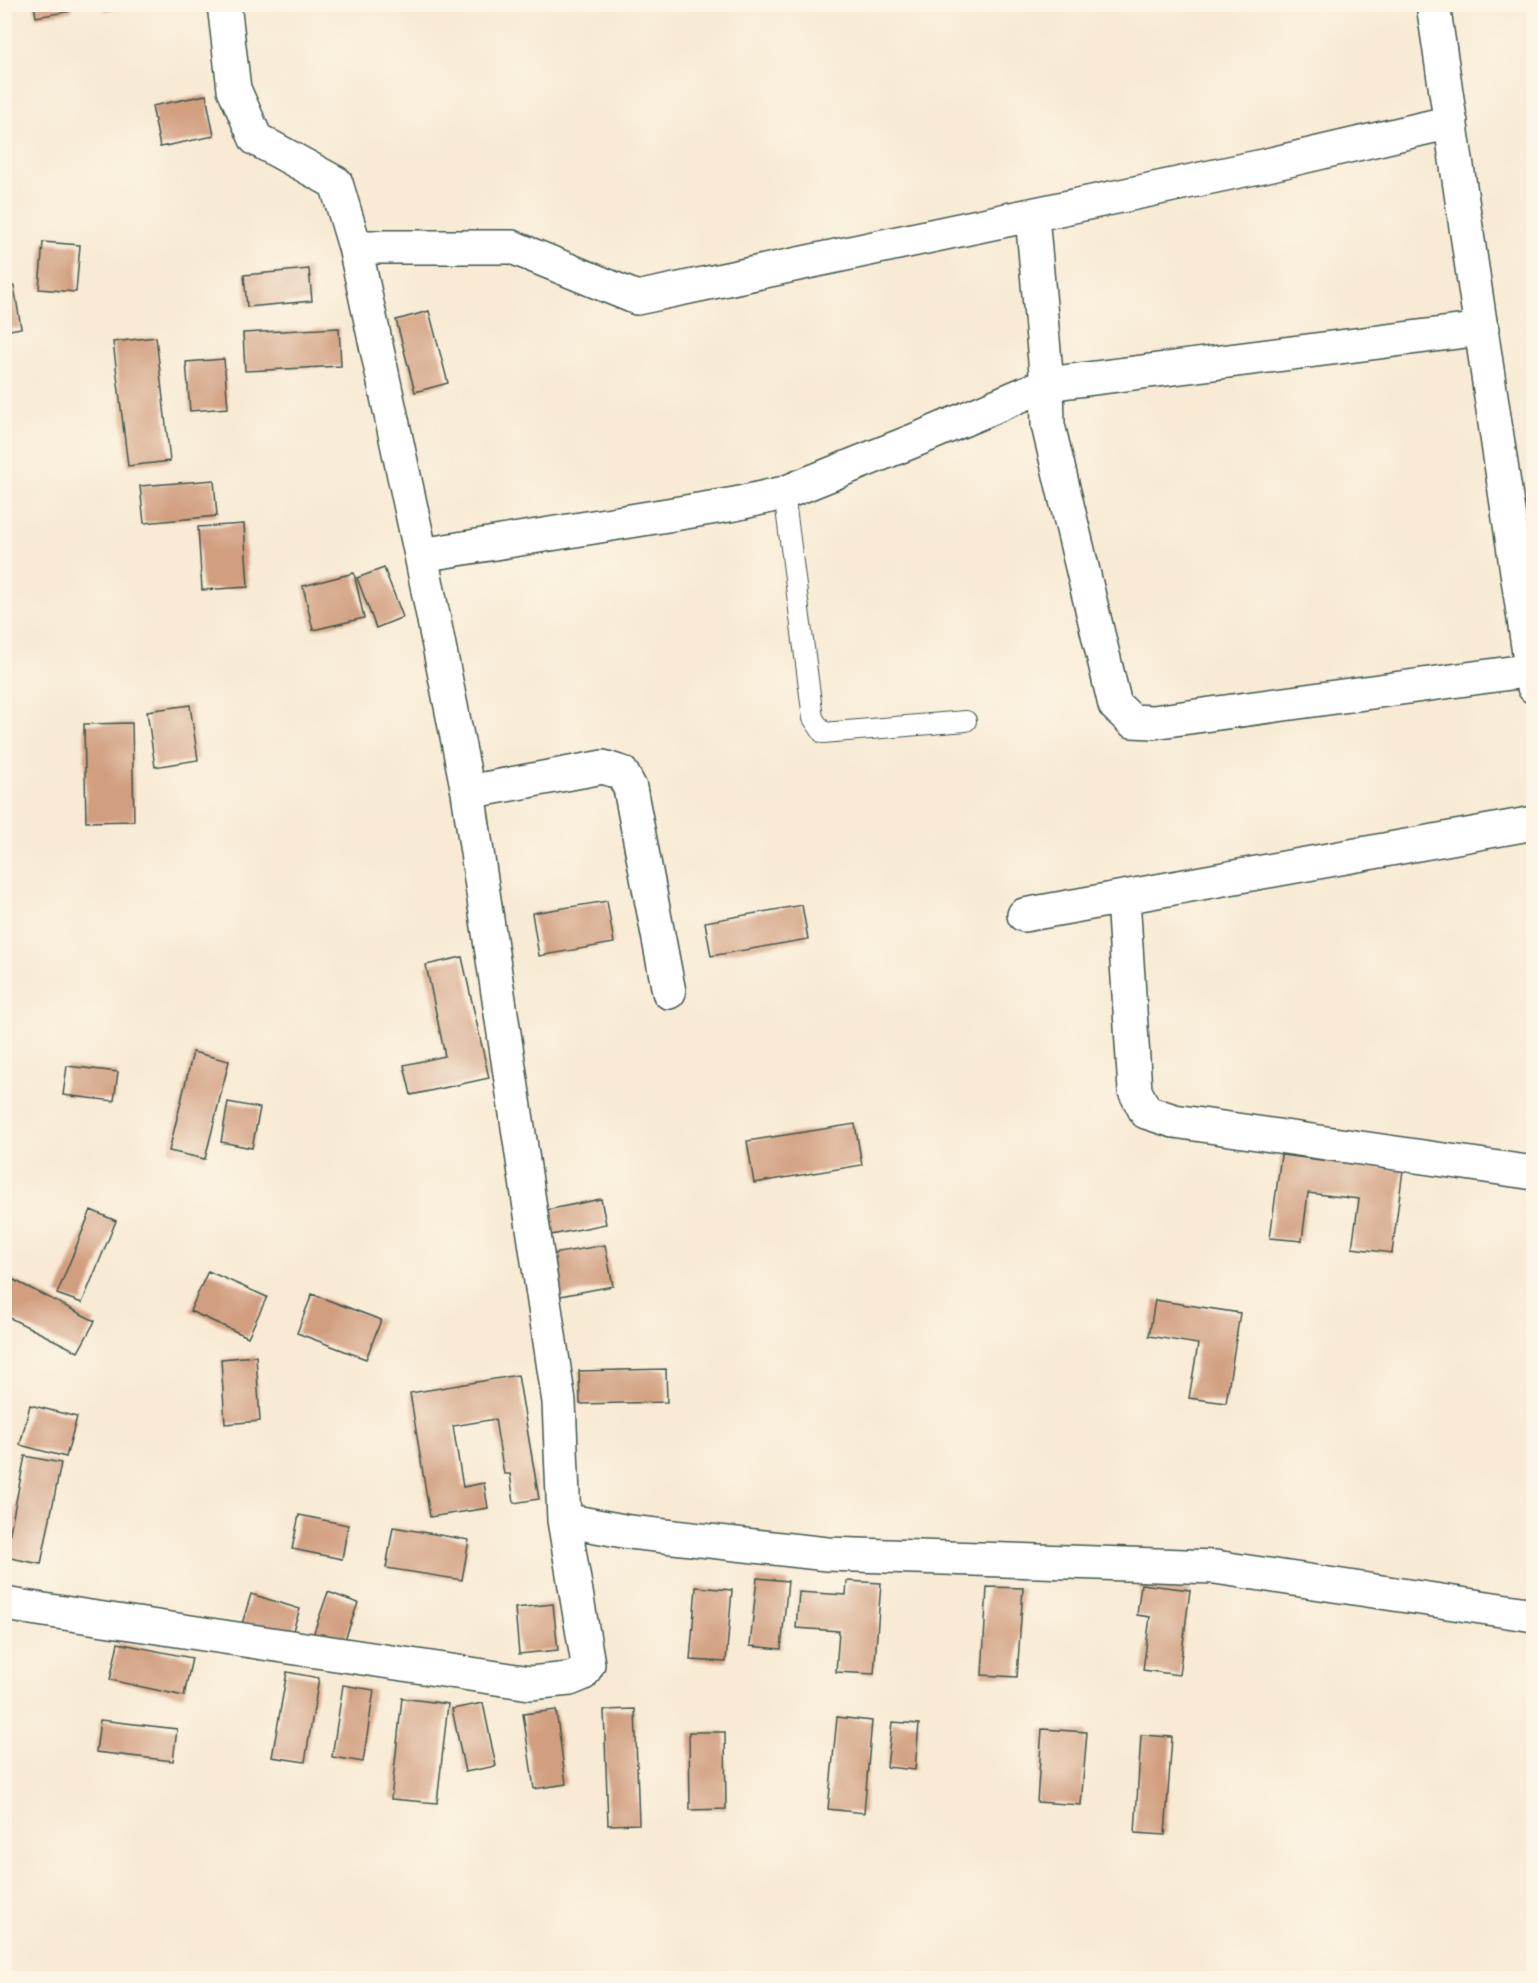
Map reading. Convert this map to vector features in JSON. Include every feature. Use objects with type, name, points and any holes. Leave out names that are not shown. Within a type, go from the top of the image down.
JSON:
[{"type":"street","points":[[4,1604],[530,1683],[570,1679],[582,1674],[588,1664],[564,1520],[559,1402],[468,792],[421,555],[355,247],[336,183],[255,139],[234,89],[224,4]]},
{"type":"street","points":[[1032,216],[1047,384],[1048,425],[1058,458],[1115,705],[1132,721],[1153,722],[1533,679],[1528,613],[1433,4]]},
{"type":"street","points":[[355,247],[512,247],[637,298],[1032,216],[1451,122]]},
{"type":"street","points":[[421,555],[735,504],[784,493],[1047,384],[1482,328]]},
{"type":"street","points":[[468,792],[603,767],[622,773],[630,788],[669,992]]},
{"type":"street","points":[[1024,915],[1533,823]]},
{"type":"street","points":[[1123,898],[1135,1091],[1146,1112],[1174,1121],[1533,1173]]},
{"type":"street","points":[[564,1520],[629,1532],[826,1554],[1215,1567],[1533,1615]]},
{"type":"lane","points":[[784,493],[813,718],[823,733],[966,721]]},
{"type":"building","points":[[34,4],[71,4],[72,11],[36,17]]},
{"type":"building","points":[[103,4],[131,4],[131,6],[104,11]]},
{"type":"building","points":[[206,95],[214,136],[160,147],[152,106]]},
{"type":"building","points":[[43,242],[80,245],[76,292],[39,289]]},
{"type":"building","points":[[309,269],[312,301],[247,307],[244,275]]},
{"type":"building","points":[[14,286],[21,328],[4,331],[4,288]]},
{"type":"building","points":[[429,311],[448,383],[415,392],[396,320]]},
{"type":"building","points":[[339,328],[341,366],[245,371],[243,333]]},
{"type":"building","points":[[156,337],[170,461],[128,466],[113,342]]},
{"type":"building","points":[[224,359],[228,408],[190,411],[186,362]]},
{"type":"building","points":[[214,480],[217,516],[144,523],[140,486]]},
{"type":"building","points":[[244,524],[248,587],[202,590],[198,527]]},
{"type":"building","points":[[384,568],[403,617],[376,628],[357,578]]},
{"type":"building","points":[[354,573],[364,618],[313,630],[303,586]]},
{"type":"building","points":[[190,705],[198,760],[155,767],[147,711]]},
{"type":"building","points":[[132,723],[134,821],[86,822],[84,724]]},
{"type":"building","points":[[607,901],[614,943],[539,956],[532,913]]},
{"type":"building","points":[[802,905],[808,939],[711,956],[705,922]]},
{"type":"building","points":[[462,957],[489,1078],[411,1095],[404,1065],[445,1056],[426,965]]},
{"type":"building","points":[[193,1052],[229,1061],[205,1159],[169,1151]]},
{"type":"building","points":[[67,1066],[118,1072],[114,1101],[63,1095]]},
{"type":"building","points":[[228,1102],[260,1108],[252,1148],[221,1142]]},
{"type":"building","points":[[855,1124],[862,1165],[754,1183],[747,1141]]},
{"type":"building","points":[[1281,1155],[1403,1170],[1392,1253],[1352,1248],[1359,1199],[1308,1193],[1302,1241],[1270,1238]]},
{"type":"building","points":[[601,1199],[606,1224],[551,1235],[546,1210]]},
{"type":"building","points":[[91,1210],[116,1221],[82,1303],[57,1294]]},
{"type":"building","points":[[605,1245],[613,1286],[560,1296],[552,1254]]},
{"type":"building","points":[[208,1271],[267,1297],[248,1337],[190,1311]]},
{"type":"building","points":[[4,1275],[95,1321],[78,1352],[4,1315]]},
{"type":"building","points":[[312,1294],[381,1320],[366,1359],[297,1333]]},
{"type":"building","points":[[1155,1300],[1240,1313],[1226,1403],[1189,1398],[1198,1344],[1149,1336]]},
{"type":"building","points":[[256,1356],[260,1421],[225,1424],[221,1359]]},
{"type":"building","points":[[666,1369],[667,1402],[580,1404],[579,1371]]},
{"type":"building","points":[[518,1375],[539,1499],[514,1503],[510,1474],[504,1474],[495,1419],[453,1426],[463,1487],[484,1483],[488,1508],[430,1517],[410,1393]]},
{"type":"building","points":[[30,1405],[77,1417],[66,1457],[20,1445]]},
{"type":"building","points":[[25,1456],[61,1463],[41,1564],[5,1557]]},
{"type":"building","points":[[299,1515],[348,1525],[342,1559],[292,1549]]},
{"type":"building","points":[[393,1527],[469,1540],[462,1580],[386,1568]]},
{"type":"building","points":[[757,1578],[788,1581],[781,1649],[750,1646]]},
{"type":"building","points":[[847,1581],[881,1583],[874,1674],[836,1672],[839,1631],[796,1628],[799,1592],[846,1595]]},
{"type":"building","points":[[1141,1584],[1190,1590],[1179,1675],[1143,1670],[1150,1617],[1137,1615]]},
{"type":"building","points":[[696,1587],[732,1590],[726,1662],[690,1660]]},
{"type":"building","points":[[987,1587],[1023,1588],[1017,1677],[982,1675]]},
{"type":"building","points":[[328,1592],[358,1603],[343,1645],[313,1635]]},
{"type":"building","points":[[251,1594],[300,1609],[290,1639],[242,1624]]},
{"type":"building","points":[[553,1604],[558,1650],[519,1654],[515,1608]]},
{"type":"building","points":[[118,1643],[192,1658],[184,1696],[110,1680]]},
{"type":"building","points":[[287,1672],[319,1678],[305,1762],[272,1757]]},
{"type":"building","points":[[343,1685],[374,1690],[363,1762],[332,1757]]},
{"type":"building","points":[[402,1698],[448,1704],[437,1803],[391,1799]]},
{"type":"building","points":[[483,1703],[496,1766],[465,1772],[452,1709]]},
{"type":"building","points":[[635,1709],[639,1824],[608,1825],[604,1710]]},
{"type":"building","points":[[556,1710],[566,1784],[534,1789],[523,1714]]},
{"type":"building","points":[[837,1717],[872,1721],[864,1813],[828,1809]]},
{"type":"building","points":[[100,1720],[177,1729],[173,1761],[96,1752]]},
{"type":"building","points":[[892,1722],[919,1724],[915,1770],[887,1767]]},
{"type":"building","points":[[1042,1729],[1087,1732],[1081,1805],[1037,1802]]},
{"type":"building","points":[[689,1732],[725,1732],[726,1809],[690,1810]]},
{"type":"building","points":[[1141,1735],[1172,1737],[1165,1835],[1135,1833]]}]
